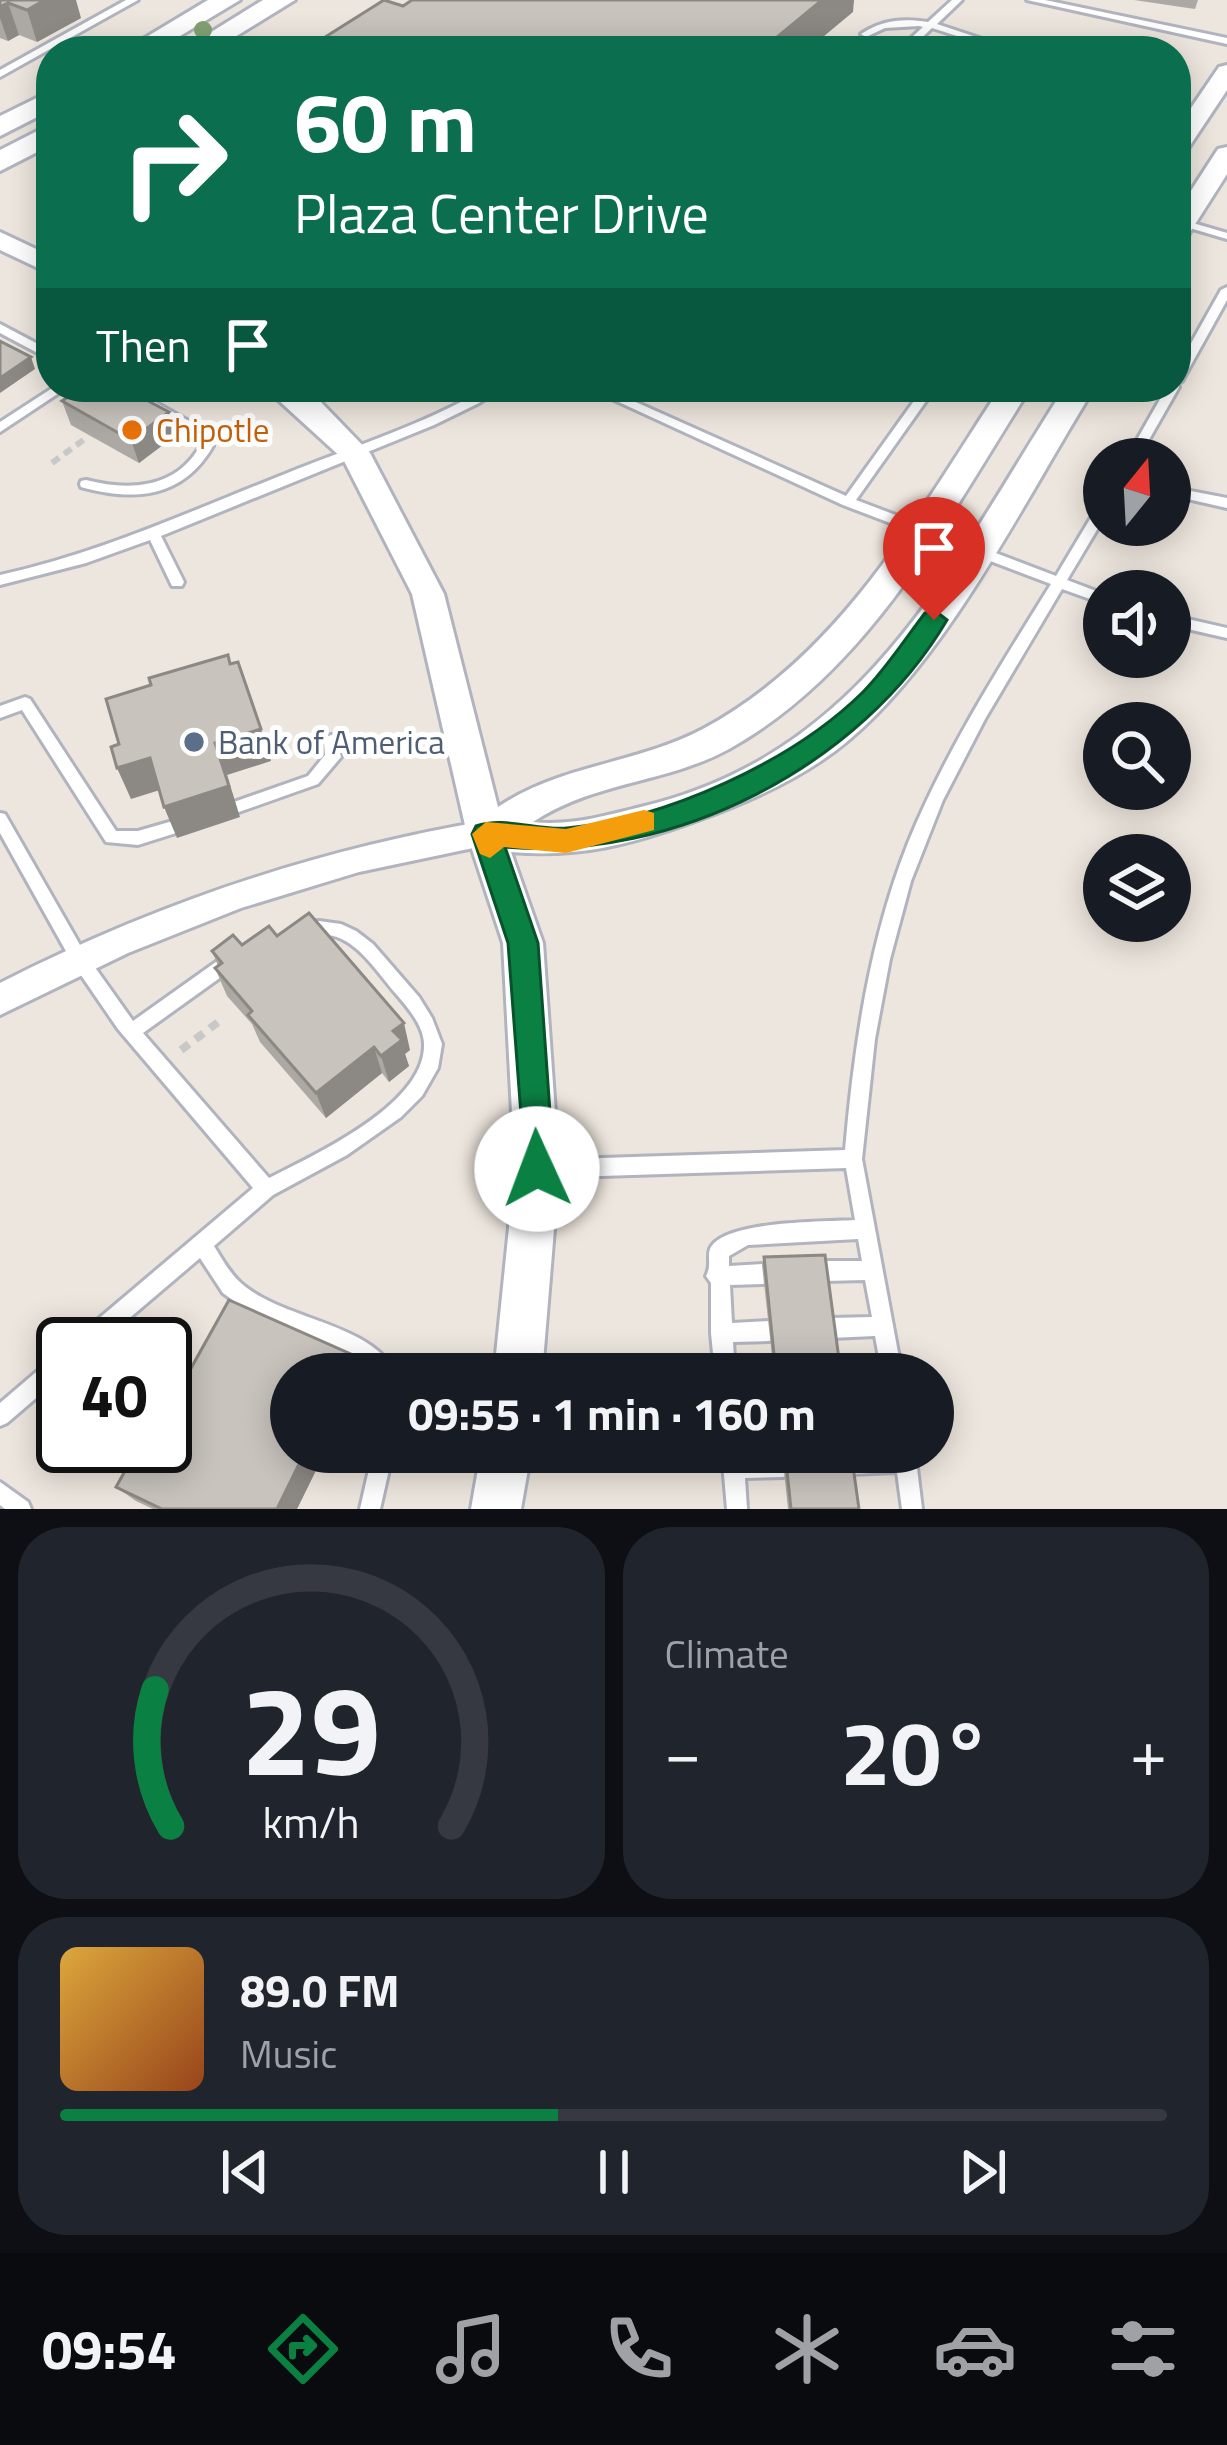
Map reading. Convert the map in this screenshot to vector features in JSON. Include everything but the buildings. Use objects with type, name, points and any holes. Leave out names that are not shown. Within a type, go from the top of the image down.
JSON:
[{"type":"main road","points":[[162,36],[226,0]]},
{"type":"main road","points":[[220,36],[282,0]]},
{"type":"main road","points":[[0,128],[36,108]]},
{"type":"main road","points":[[0,162],[36,142]]},
{"type":"street","points":[[1191,126],[1227,72]]},
{"type":"street","points":[[1191,207],[1227,154]]},
{"type":"street","points":[[0,240],[36,258]]},
{"type":"street","points":[[303,402],[355,453],[428,593],[486,834],[523,943],[537,1169],[520,1353]]},
{"type":"street","points":[[486,834],[551,792],[644,769],[696,748],[781,700],[854,626],[1006,402]]},
{"type":"street","points":[[0,1000],[78,958],[262,886],[423,843],[486,834],[566,841],[664,817],[794,760],[874,698],[912,653],[1071,402]]},
{"type":"street","points":[[496,1509],[502,1473]]},
{"type":"lane","points":[[68,36],[133,0]]},
{"type":"lane","points":[[919,36],[956,0]]},
{"type":"lane","points":[[1031,0],[1227,41]]},
{"type":"lane","points":[[866,34],[892,22],[963,36]]},
{"type":"lane","points":[[0,74],[36,54]]},
{"type":"lane","points":[[1191,229],[1227,236]]},
{"type":"lane","points":[[1191,354],[1227,290]]},
{"type":"lane","points":[[2,332],[36,348]]},
{"type":"lane","points":[[10,356],[28,344]]},
{"type":"lane","points":[[29,366],[36,362]]},
{"type":"lane","points":[[0,428],[39,402]]},
{"type":"lane","points":[[86,484],[122,493],[151,489],[185,475],[207,446],[192,428],[146,402]]},
{"type":"lane","points":[[0,580],[43,572],[154,535],[425,426],[469,402]]},
{"type":"lane","points":[[625,402],[848,502],[1083,590]]},
{"type":"lane","points":[[848,502],[919,402]]},
{"type":"lane","points":[[1144,438],[1164,402]]},
{"type":"lane","points":[[1191,495],[1227,503]]},
{"type":"lane","points":[[154,535],[177,581]]},
{"type":"lane","points":[[888,1353],[853,1159],[870,1021],[910,861],[954,764],[1083,543]]},
{"type":"lane","points":[[1191,625],[1227,634]]},
{"type":"lane","points":[[0,712],[25,703],[105,830],[123,839],[160,832],[313,780],[333,757],[331,740]]},
{"type":"lane","points":[[0,818],[78,958],[131,1032],[266,1190]]},
{"type":"lane","points":[[117,1317],[266,1190],[318,1163],[392,1113],[418,1088],[432,1058],[430,1032],[419,1012],[358,939],[323,927],[287,934]]},
{"type":"lane","points":[[131,1032],[247,950]]},
{"type":"lane","points":[[537,1169],[853,1159]]},
{"type":"lane","points":[[722,1353],[716,1276],[719,1251],[731,1240],[864,1229]]},
{"type":"lane","points":[[202,1244],[220,1274],[248,1300],[363,1353]]},
{"type":"lane","points":[[824,1271],[873,1270]]},
{"type":"lane","points":[[716,1276],[763,1274]]},
{"type":"lane","points":[[831,1328],[884,1326]]},
{"type":"lane","points":[[721,1333],[770,1331]]},
{"type":"lane","points":[[0,1416],[36,1385]]},
{"type":"lane","points":[[370,1509],[378,1473]]},
{"type":"lane","points":[[733,1473],[736,1509]]},
{"type":"lane","points":[[908,1473],[912,1509]]},
{"type":"lane","points":[[0,1492],[21,1509]]},
{"type":"path","points":[[52,463],[86,438]]},
{"type":"path","points":[[160,1066],[221,1020]]},
{"type":"slow traffic","points":[[490,846],[486,834],[566,841],[644,822]]},
{"type":"place","name":"Chipotle","points":[[132,430]]},
{"type":"place","name":"Bank of America","points":[[194,742]]},
{"type":"route","points":[[537,1169],[523,943],[486,834],[566,841],[664,817],[730,793],[794,760],[838,729],[874,698],[934,620]]}]
